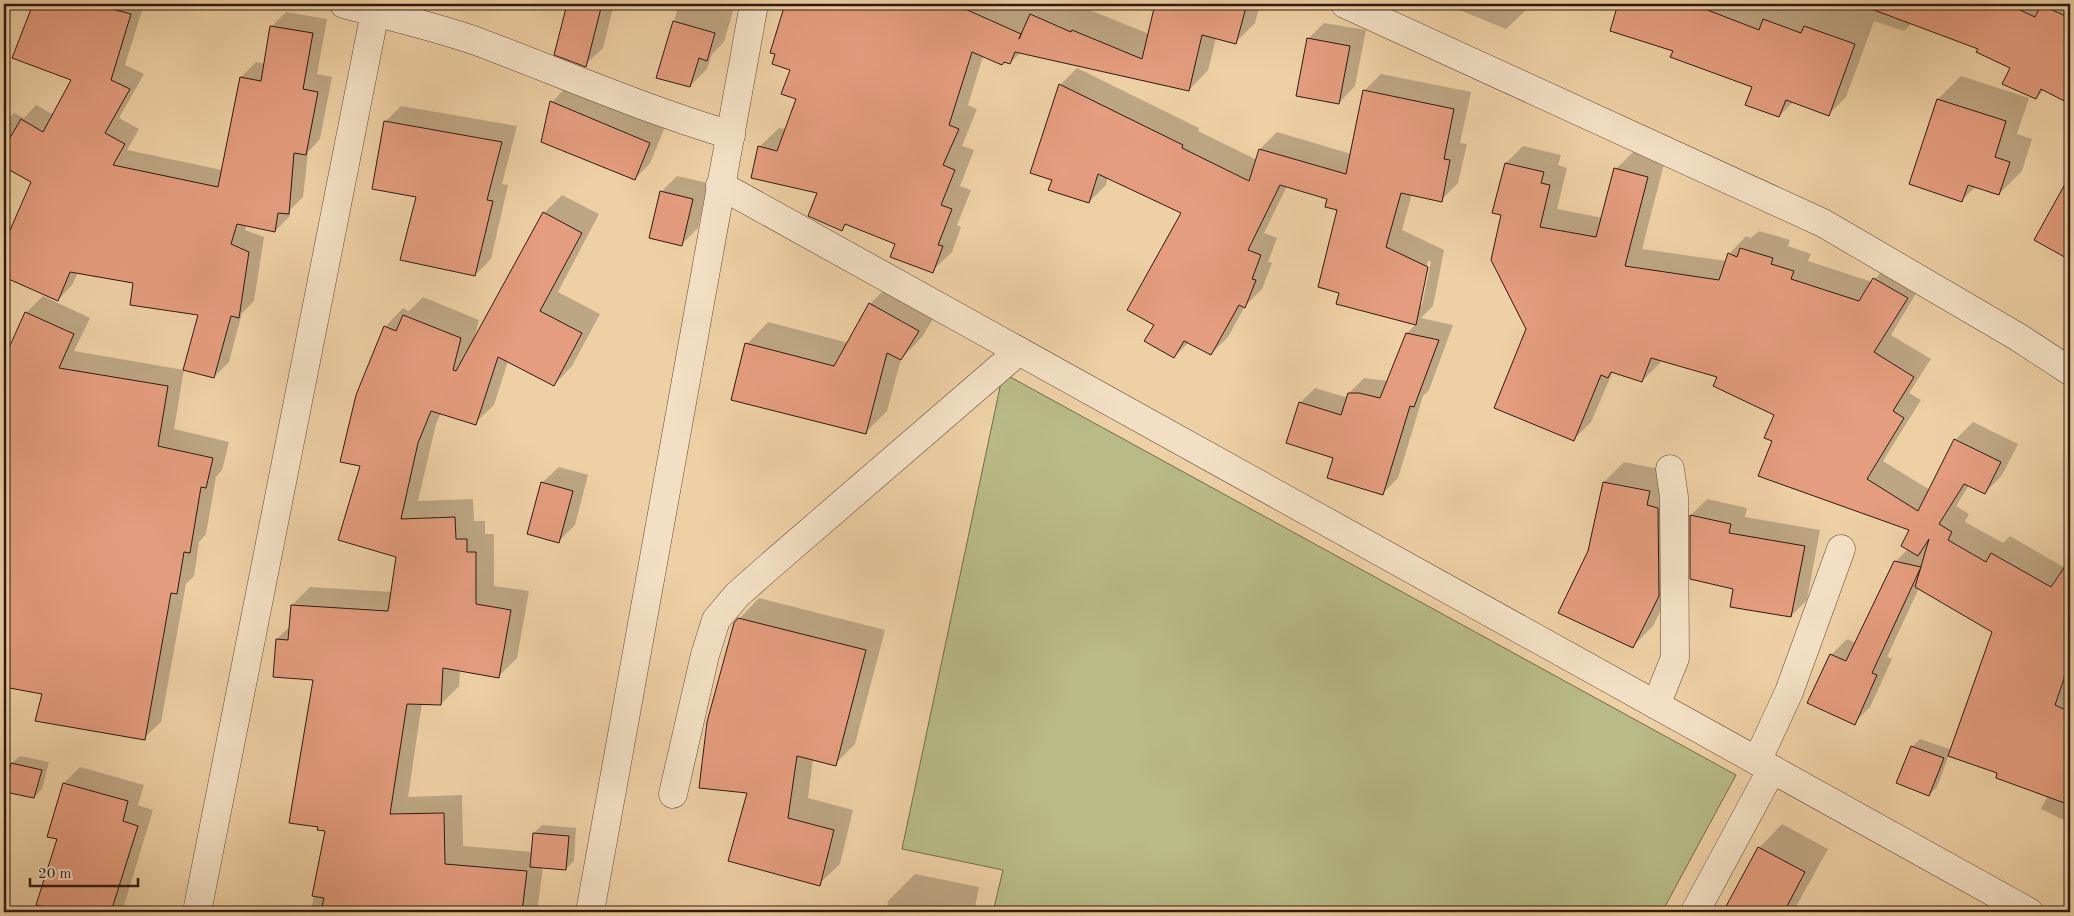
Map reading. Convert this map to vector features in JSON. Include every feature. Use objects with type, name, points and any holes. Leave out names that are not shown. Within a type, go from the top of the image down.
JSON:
[{"type":"street","points":[[344,4],[427,25],[475,41],[682,120],[731,135]]},
{"type":"street","points":[[590,912],[754,4]]},
{"type":"street","points":[[1346,4],[1823,223],[2018,337],[2070,371]]},
{"type":"street","points":[[197,912],[375,12]]},
{"type":"street","points":[[720,185],[2029,912]]},
{"type":"street","points":[[673,794],[705,655],[716,620],[737,595],[1019,351]]},
{"type":"street","points":[[1656,705],[1675,658],[1674,497],[1670,469]]},
{"type":"street","points":[[1695,912],[1765,765],[1789,692],[1841,549]]},
{"type":"green space","points":[[1003,373],[1736,775],[1662,912],[993,912],[1003,870],[902,849]]},
{"type":"building","points":[[33,4],[117,4],[115,10],[131,14],[111,80],[130,89],[105,133],[125,144],[113,165],[218,187],[240,77],[261,81],[270,26],[313,33],[303,89],[318,92],[306,155],[294,153],[289,214],[278,213],[275,232],[237,224],[231,244],[249,252],[239,318],[231,316],[214,378],[183,370],[198,315],[130,305],[133,283],[70,272],[58,301],[4,277],[4,244],[31,182],[4,167],[4,148],[21,119],[43,132],[71,80],[12,58]]},
{"type":"building","points":[[567,4],[602,4],[586,67],[554,55]]},
{"type":"building","points":[[785,4],[954,4],[1021,34],[1019,39],[1030,14],[1142,59],[1155,4],[1247,4],[1236,44],[1202,35],[1189,91],[1015,52],[1010,64],[1004,62],[1002,65],[972,52],[949,125],[959,129],[943,165],[955,170],[941,205],[952,209],[938,245],[943,246],[933,273],[890,257],[895,244],[845,224],[842,231],[808,216],[817,193],[751,178],[758,146],[777,151],[796,99],[781,94],[790,70],[772,64],[775,54],[770,53]]},
{"type":"building","points":[[1618,4],[1692,4],[1759,30],[1763,19],[1801,33],[1804,26],[1855,44],[1829,116],[1786,100],[1779,117],[1745,105],[1752,87],[1670,57],[1673,51],[1610,31]]},
{"type":"building","points":[[1866,4],[2007,4],[2035,17],[2041,5],[2070,18],[2070,104],[2041,89],[2036,99],[2002,84],[2010,68],[1976,52],[1978,49],[1866,7]]},
{"type":"building","points":[[673,21],[715,33],[707,61],[699,58],[690,87],[656,78]]},
{"type":"building","points":[[1307,38],[1350,46],[1339,104],[1296,96]]},
{"type":"building","points":[[1059,84],[1183,145],[1182,148],[1249,181],[1259,149],[1346,174],[1363,90],[1454,109],[1444,159],[1450,160],[1442,202],[1401,193],[1386,247],[1428,267],[1416,325],[1336,304],[1339,293],[1318,287],[1337,210],[1325,207],[1327,199],[1280,185],[1248,250],[1261,255],[1252,279],[1256,280],[1245,308],[1239,305],[1211,355],[1184,341],[1174,358],[1144,341],[1154,325],[1127,310],[1181,213],[1098,174],[1089,203],[1048,190],[1052,180],[1030,173]]},
{"type":"building","points":[[1937,99],[2006,121],[1995,157],[2010,162],[1999,195],[1968,185],[1962,202],[1909,184]]},
{"type":"building","points":[[550,101],[650,143],[635,180],[541,142]]},
{"type":"building","points":[[384,121],[502,142],[487,200],[493,201],[475,276],[400,260],[416,197],[372,189]]},
{"type":"building","points":[[1505,163],[1544,172],[1541,183],[1550,185],[1540,227],[1596,237],[1614,168],[1648,177],[1625,266],[1719,280],[1728,253],[1737,257],[1740,248],[1773,258],[1771,264],[1794,271],[1791,279],[1859,301],[1873,278],[1908,298],[1874,352],[1914,377],[1893,411],[1904,418],[1867,479],[1918,511],[1954,439],[2001,462],[1985,494],[1964,484],[1939,524],[1952,532],[1948,540],[1986,562],[1991,553],[2051,587],[2070,559],[2070,661],[2055,705],[2070,712],[2070,805],[1996,778],[1997,773],[1948,756],[1992,632],[1915,587],[1929,539],[1918,556],[1901,546],[1909,530],[1758,476],[1772,441],[1764,438],[1774,415],[1713,386],[1717,377],[1651,358],[1642,382],[1611,372],[1608,378],[1601,375],[1574,441],[1494,408],[1526,329],[1491,260],[1501,215],[1492,213]]},
{"type":"building","points":[[2070,175],[2070,260],[2034,240]]},
{"type":"building","points":[[660,191],[693,199],[682,246],[649,238]]},
{"type":"building","points":[[543,212],[582,233],[540,311],[582,333],[554,386],[498,357],[476,425],[431,411],[418,443],[401,519],[455,517],[456,539],[467,539],[467,552],[476,552],[476,604],[511,610],[499,678],[443,668],[441,705],[407,704],[390,814],[444,813],[445,864],[527,871],[522,912],[321,912],[324,898],[312,896],[325,831],[317,830],[318,827],[289,823],[313,680],[273,677],[276,639],[288,640],[291,605],[388,611],[396,557],[338,540],[360,466],[340,462],[356,395],[384,326],[396,331],[403,315],[461,338],[453,370],[456,371]]},
{"type":"building","points":[[869,303],[919,331],[901,360],[887,353],[866,434],[731,400],[745,343],[834,366]]},
{"type":"building","points":[[25,312],[74,334],[59,368],[168,386],[158,446],[213,458],[206,488],[201,487],[190,553],[184,552],[177,594],[171,593],[145,740],[35,721],[42,694],[4,687],[4,359]]},
{"type":"building","points":[[1406,333],[1439,340],[1414,407],[1410,406],[1383,495],[1327,478],[1333,458],[1286,443],[1299,402],[1341,415],[1348,393],[1359,393],[1380,398]]},
{"type":"building","points":[[541,482],[573,491],[559,543],[527,534]]},
{"type":"building","points":[[1603,482],[1650,491],[1647,505],[1658,508],[1659,596],[1633,648],[1558,613],[1588,551]]},
{"type":"building","points":[[1690,515],[1731,524],[1729,533],[1805,546],[1791,617],[1730,607],[1733,589],[1690,579]]},
{"type":"building","points":[[1894,561],[1921,567],[1872,673],[1877,675],[1855,725],[1807,703],[1830,654],[1846,661]]},
{"type":"building","points":[[738,618],[866,650],[836,766],[797,756],[788,818],[834,830],[820,886],[728,861],[747,793],[699,788],[707,722],[734,623]]},
{"type":"building","points":[[1911,746],[1944,758],[1929,796],[1896,783]]},
{"type":"building","points":[[11,763],[42,770],[34,798],[5,792]]},
{"type":"building","points":[[63,783],[128,801],[123,821],[138,826],[111,912],[62,912],[36,905],[57,839],[47,837]]},
{"type":"building","points":[[533,833],[569,836],[566,870],[530,867]]},
{"type":"building","points":[[1758,847],[1805,872],[1784,912],[1723,912]]}]
